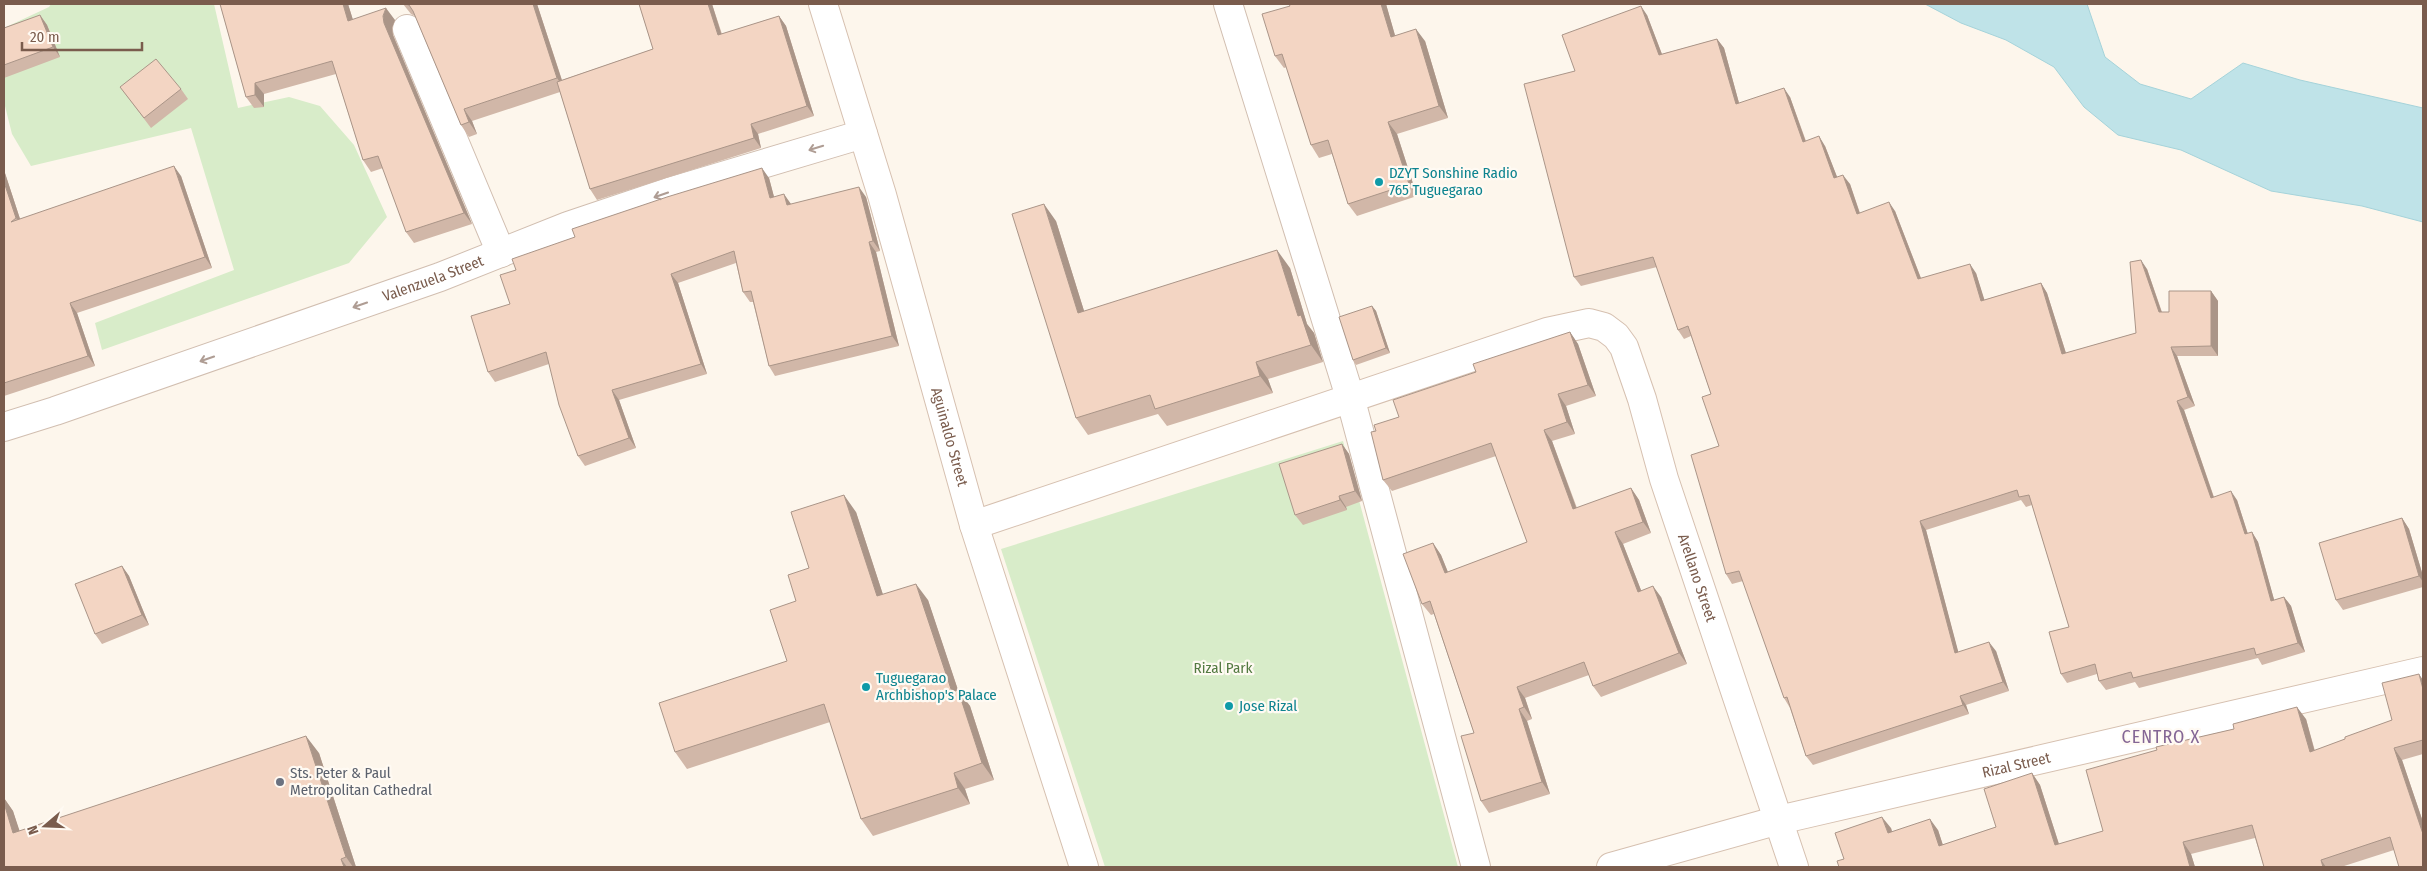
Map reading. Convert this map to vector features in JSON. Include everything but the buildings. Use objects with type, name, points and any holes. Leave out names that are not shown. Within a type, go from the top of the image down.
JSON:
[{"type":"street","name":"Aguinaldo Street","points":[[823,4],[882,195],[974,526],[1084,867]]},
{"type":"street","points":[[1228,4],[1350,398],[1476,867]]},
{"type":"street","points":[[407,29],[501,253]]},
{"type":"street","name":"Valenzuela Street","points":[[4,427],[440,277],[568,226],[669,192],[863,134]]},
{"type":"street","name":"Arellano Street","points":[[974,526],[1570,325],[1589,323],[1604,327],[1616,336],[1624,348],[1642,399],[1664,479],[1794,867]]},
{"type":"street","name":"Rizal Street","points":[[1611,867],[1779,820],[2423,671]]},
{"type":"green space","points":[[51,4],[214,4],[238,108],[289,97],[320,106],[354,145],[387,217],[349,263],[102,350],[95,323],[234,270],[191,128],[31,166],[12,134],[4,102],[4,28],[49,7]]},
{"type":"green space","name":"Rizal Park","points":[[1343,441],[1458,867],[1105,867],[1001,549]]},
{"type":"water","points":[[1925,4],[2087,4],[2105,57],[2140,84],[2191,99],[2243,63],[2300,80],[2423,108],[2423,222],[2362,206],[2271,191],[2181,150],[2118,135],[2084,107],[2054,67],[2006,40],[1961,23]]},
{"type":"place","name":"DZYT Sonshine Radio 765 Tuguegarao","points":[[1379,182]]},
{"type":"place","name":"Tuguegarao Archbishop's Palace","points":[[866,687]]},
{"type":"place","name":"Jose Rizal","points":[[1229,706]]},
{"type":"place","name":"Sts. Peter & Paul Metropolitan Cathedral","points":[[280,782]]},
{"type":"district","name":"CENTRO X","points":[[2161,737]]}]
